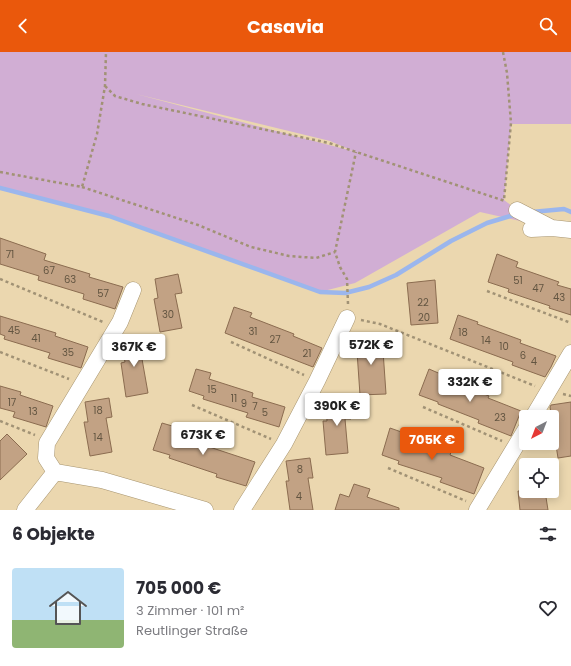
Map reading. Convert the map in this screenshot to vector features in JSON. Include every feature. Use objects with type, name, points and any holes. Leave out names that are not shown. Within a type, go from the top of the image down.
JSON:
[{"type":"street","points":[[517,210],[552,228]]},
{"type":"street","points":[[531,229],[552,228],[571,230]]},
{"type":"street","points":[[133,290],[117,328],[47,443],[46,458],[55,472],[102,480],[205,510]]},
{"type":"street","points":[[242,510],[284,444],[317,381],[348,311]]},
{"type":"street","points":[[537,410],[571,353]]},
{"type":"street","points":[[478,508],[519,440]]},
{"type":"street","points":[[25,510],[55,472]]},
{"type":"path","points":[[82,187],[97,134],[105,86],[106,52]]},
{"type":"path","points":[[503,52],[507,73],[511,123],[504,200]]},
{"type":"path","points":[[105,86],[116,96],[142,104],[330,143],[504,200],[517,210]]},
{"type":"path","points":[[356,152],[335,252],[340,267],[347,280],[348,311],[548,391]]},
{"type":"path","points":[[0,172],[82,187],[198,226],[251,247],[289,256],[316,258],[335,252]]},
{"type":"path","points":[[0,279],[117,328]]},
{"type":"path","points":[[487,291],[571,323]]},
{"type":"path","points":[[231,342],[317,381]]},
{"type":"path","points":[[0,352],[82,384]]},
{"type":"path","points":[[192,405],[284,444]]},
{"type":"path","points":[[423,407],[515,447]]},
{"type":"path","points":[[0,421],[49,440]]},
{"type":"path","points":[[388,468],[478,508]]},
{"type":"shaded area","points":[[0,52],[571,52],[571,124],[511,124],[504,200],[517,210],[552,228],[480,212],[355,283],[320,292],[109,216],[0,188]],"holes":[[[136,94],[330,141],[353,151]]]},
{"type":"building","points":[[0,238],[46,254],[44,260],[90,274],[89,277],[123,287],[115,309],[83,299],[84,294],[38,280],[39,276],[0,264]]},
{"type":"building","points":[[497,254],[518,262],[516,267],[559,282],[557,285],[571,289],[571,315],[549,308],[550,306],[508,292],[509,289],[488,282]]},
{"type":"building","points":[[178,274],[182,293],[175,294],[182,328],[160,332],[154,299],[158,298],[155,279]]},
{"type":"building","points":[[435,280],[438,323],[411,325],[407,283]]},
{"type":"building","points":[[234,307],[252,313],[250,317],[294,334],[293,336],[322,348],[313,367],[225,333]]},
{"type":"building","points":[[458,315],[478,322],[477,324],[521,340],[520,343],[556,356],[545,377],[512,365],[513,362],[450,339]]},
{"type":"building","points":[[0,316],[56,333],[55,336],[88,347],[81,368],[48,358],[50,353],[4,339],[5,336],[0,334]]},
{"type":"building","points":[[382,336],[386,394],[360,395],[356,337]]},
{"type":"building","points":[[145,339],[148,358],[142,359],[148,393],[126,397],[121,363],[125,362],[121,343]]},
{"type":"building","points":[[196,369],[211,373],[209,379],[253,393],[252,397],[285,407],[279,427],[246,417],[248,413],[203,399],[204,396],[189,391]]},
{"type":"building","points":[[429,369],[443,375],[444,378],[489,396],[488,398],[519,410],[519,416],[511,436],[478,423],[479,420],[419,395]]},
{"type":"building","points":[[0,386],[21,392],[20,395],[53,406],[46,427],[13,417],[15,412],[0,408]]},
{"type":"building","points":[[109,398],[112,417],[106,418],[112,452],[90,456],[84,422],[88,422],[85,402]]},
{"type":"building","points":[[350,399],[351,419],[345,419],[348,453],[326,455],[323,421],[327,421],[326,401]]},
{"type":"building","points":[[571,402],[571,456],[558,458],[557,450],[559,450],[559,410],[550,410],[551,405]]},
{"type":"building","points":[[162,423],[179,428],[176,436],[255,462],[246,486],[216,477],[217,474],[169,458],[170,455],[153,450]]},
{"type":"building","points":[[390,428],[410,435],[409,438],[451,452],[450,455],[484,468],[474,494],[440,482],[442,478],[398,464],[399,461],[382,455]]},
{"type":"building","points":[[7,434],[27,454],[0,480],[0,441]]},
{"type":"building","points":[[310,458],[313,478],[308,478],[313,510],[290,510],[286,481],[289,481],[286,461]]},
{"type":"building","points":[[354,484],[370,489],[367,497],[399,508],[399,510],[335,510],[340,494],[349,497]]},
{"type":"building","points":[[518,491],[519,498],[546,498],[548,510],[520,510]]},
{"type":"waterway","points":[[0,188],[109,216],[320,292],[345,293],[369,287],[396,275],[451,241],[487,223],[517,214]]},
{"type":"waterway","points":[[532,212],[564,209],[571,212]]}]
